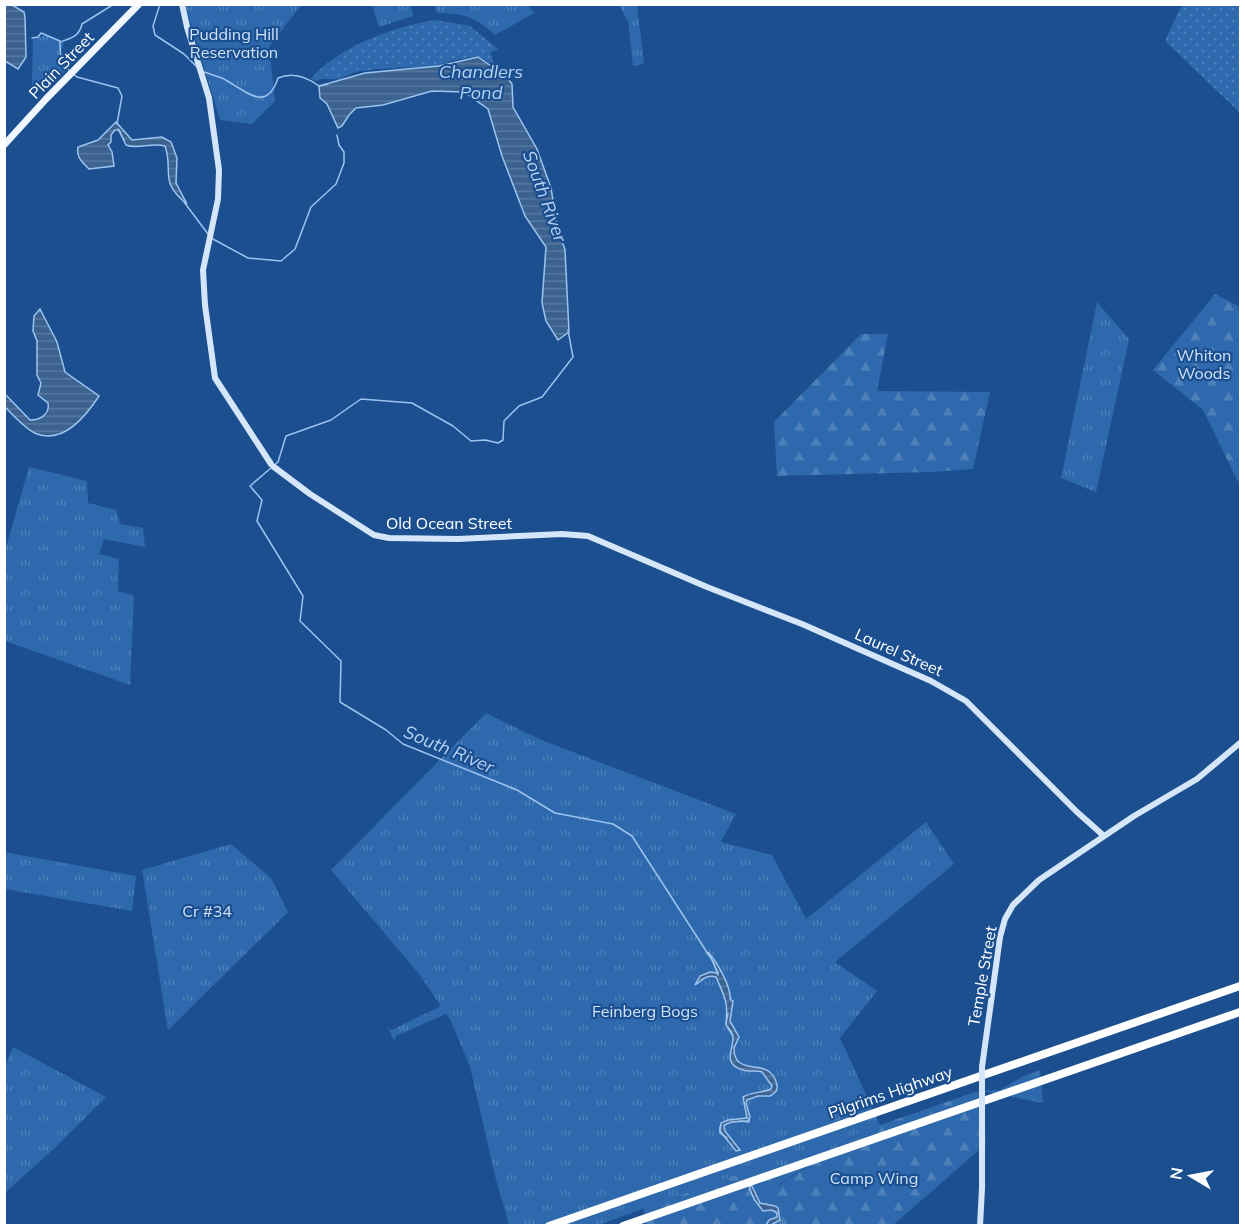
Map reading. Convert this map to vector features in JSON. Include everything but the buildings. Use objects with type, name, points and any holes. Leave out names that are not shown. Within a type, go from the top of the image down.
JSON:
[{"type":"highway","name":"Pilgrims Highway","points":[[549,1226],[1240,986]]},
{"type":"highway","points":[[623,1226],[1240,1012]]},
{"type":"main road","name":"Plain Street","points":[[4,145],[139,4]]},
{"type":"main road","name":"Old Ocean Street","points":[[182,4],[211,107],[219,177],[218,199],[203,263],[203,283],[215,378],[273,466],[359,527],[378,536],[403,539],[470,539],[578,535],[598,540],[640,558]]},
{"type":"main road","name":"Laurel Street","points":[[640,558],[813,628],[953,692],[972,706],[1091,826],[1104,836]]},
{"type":"main road","name":"Temple Street","points":[[980,1226],[982,1067],[1000,937],[1008,913],[1022,895],[1039,880],[1147,807],[1197,779],[1240,743]]},
{"type":"main road","points":[[1091,826],[1092,845]]},
{"type":"green space","name":"Pudding Hill Reservation","points":[[185,5],[301,5],[269,47],[275,101],[252,124],[220,120]]},
{"type":"green space","points":[[372,5],[411,5],[413,16],[379,27]]},
{"type":"green space","points":[[435,5],[528,5],[534,13],[495,35],[469,17],[437,13]]},
{"type":"green space","points":[[619,5],[637,5],[644,64],[633,66],[628,21]]},
{"type":"green space","points":[[1182,5],[1240,5],[1240,113],[1166,42]]},
{"type":"green space","points":[[436,20],[470,26],[498,49],[491,52],[494,65],[477,56],[450,61],[438,66],[377,69],[355,72],[339,79],[317,81],[311,79],[335,57],[351,48],[403,27]]},
{"type":"green space","points":[[46,35],[64,43],[58,58],[66,70],[53,85],[41,91],[36,90],[32,84],[33,39]]},
{"type":"green space","name":"Whiton Woods","points":[[1215,294],[1240,307],[1240,486],[1203,410],[1153,370]]},
{"type":"green space","points":[[1097,302],[1129,339],[1096,492],[1061,478]]},
{"type":"green space","points":[[861,334],[888,334],[877,391],[990,392],[973,469],[777,476],[774,422]]},
{"type":"green space","points":[[29,467],[87,481],[88,503],[116,510],[120,524],[143,528],[145,547],[104,539],[99,554],[119,559],[118,591],[134,596],[130,685],[5,641],[5,551]]},
{"type":"green space","name":"Feinberg Bogs","points":[[486,713],[539,739],[736,814],[721,842],[772,855],[806,919],[926,822],[954,864],[835,962],[877,991],[840,1038],[880,1125],[860,1132],[777,1186],[763,1165],[596,1226],[509,1225],[496,1180],[470,1067],[450,1019],[446,1014],[396,1036],[394,1041],[388,1028],[392,1030],[441,1006],[419,974],[331,870]]},
{"type":"green space","name":"Cr #34","points":[[231,844],[271,878],[288,912],[168,1030],[142,870]]},
{"type":"green space","points":[[4,852],[136,876],[132,911],[5,889]]},
{"type":"green space","points":[[13,1047],[106,1097],[6,1192],[4,1190],[5,1066]]},
{"type":"green space","points":[[1040,1070],[1043,1103],[982,1091],[1000,1090]]},
{"type":"green space","name":"Camp Wing","points":[[982,1091],[986,1144],[893,1225],[646,1225],[643,1207],[764,1165],[778,1186],[860,1132]]},
{"type":"water","points":[[5,4],[24,12],[25,17],[26,57],[18,69],[5,61]]},
{"type":"water","name":"Chandlers Pond","points":[[478,57],[506,76],[512,84],[513,107],[537,149],[551,188],[557,225],[565,250],[569,332],[558,340],[546,321],[542,303],[546,247],[525,216],[502,156],[488,109],[464,92],[432,91],[383,105],[356,108],[338,128],[327,104],[320,98],[319,86],[365,73],[439,66]]},
{"type":"water","points":[[116,122],[132,140],[162,137],[171,142],[177,158],[176,183],[187,204],[178,196],[170,182],[165,146],[126,145],[119,130],[115,130],[108,145],[112,152],[114,166],[89,169],[82,162],[78,154],[78,147],[98,140]]},
{"type":"water","points":[[40,309],[57,342],[65,372],[99,396],[88,412],[73,426],[65,432],[47,436],[29,430],[5,407],[5,394],[30,420],[41,418],[48,410],[48,403],[38,395],[41,383],[37,375],[37,341],[33,331],[34,316]]},
{"type":"water","points":[[708,952],[723,974],[730,999],[733,1001],[730,1021],[739,1037],[734,1048],[737,1059],[744,1065],[770,1072],[777,1085],[776,1092],[770,1096],[758,1096],[747,1100],[750,1117],[748,1121],[724,1125],[725,1131],[740,1150],[736,1151],[720,1131],[721,1123],[747,1118],[743,1097],[771,1089],[772,1086],[762,1072],[743,1070],[733,1064],[730,1056],[733,1036],[726,1025],[726,1001],[716,977],[708,977],[695,985],[700,976],[710,972],[718,973]]},
{"type":"water","points":[[752,1186],[760,1203],[778,1208],[780,1220],[766,1225],[769,1220],[777,1217],[777,1213],[772,1210],[763,1211],[754,1199],[749,1187]]},
{"type":"waterway","name":"South River","points":[[70,71],[62,62],[60,42],[74,36],[79,32],[82,24],[114,4]]},
{"type":"waterway","name":"South River","points":[[160,4],[153,26],[155,35],[184,54],[197,67]]},
{"type":"waterway","points":[[32,38],[38,37],[41,33],[60,41]]},
{"type":"waterway","name":"South River","points":[[204,72],[222,78],[246,93],[261,97],[267,95],[278,78],[283,76],[299,76],[319,86],[328,84]]},
{"type":"waterway","name":"South River","points":[[73,74],[118,88],[122,96],[117,124]]},
{"type":"waterway","name":"South River","points":[[118,129],[124,140]]},
{"type":"waterway","name":"South River","points":[[211,238],[248,258],[281,261],[295,249],[311,207],[336,184],[344,163],[344,152],[339,145],[337,135]]},
{"type":"waterway","name":"South River","points":[[184,202],[208,234]]},
{"type":"waterway","name":"South River","points":[[568,330],[573,357],[542,397],[519,406],[504,421],[503,440],[498,443],[485,440],[471,441],[453,426],[412,403],[361,399],[331,420],[286,436],[278,462],[250,486],[262,500],[257,521],[303,596],[300,621],[341,661],[340,702],[386,730],[403,744],[517,790],[555,813],[613,824],[632,836],[710,957]]},
{"type":"waterway","name":"South River","points":[[713,961],[718,975]]},
{"type":"waterway","name":"South River","points":[[726,1023],[728,1013]]},
{"type":"waterway","name":"South River","points":[[728,1028],[733,1036]]},
{"type":"waterway","name":"South River","points":[[740,1121],[749,1122],[749,1118]]},
{"type":"waterway","name":"South River","points":[[721,1126],[720,1133],[727,1138]]}]
